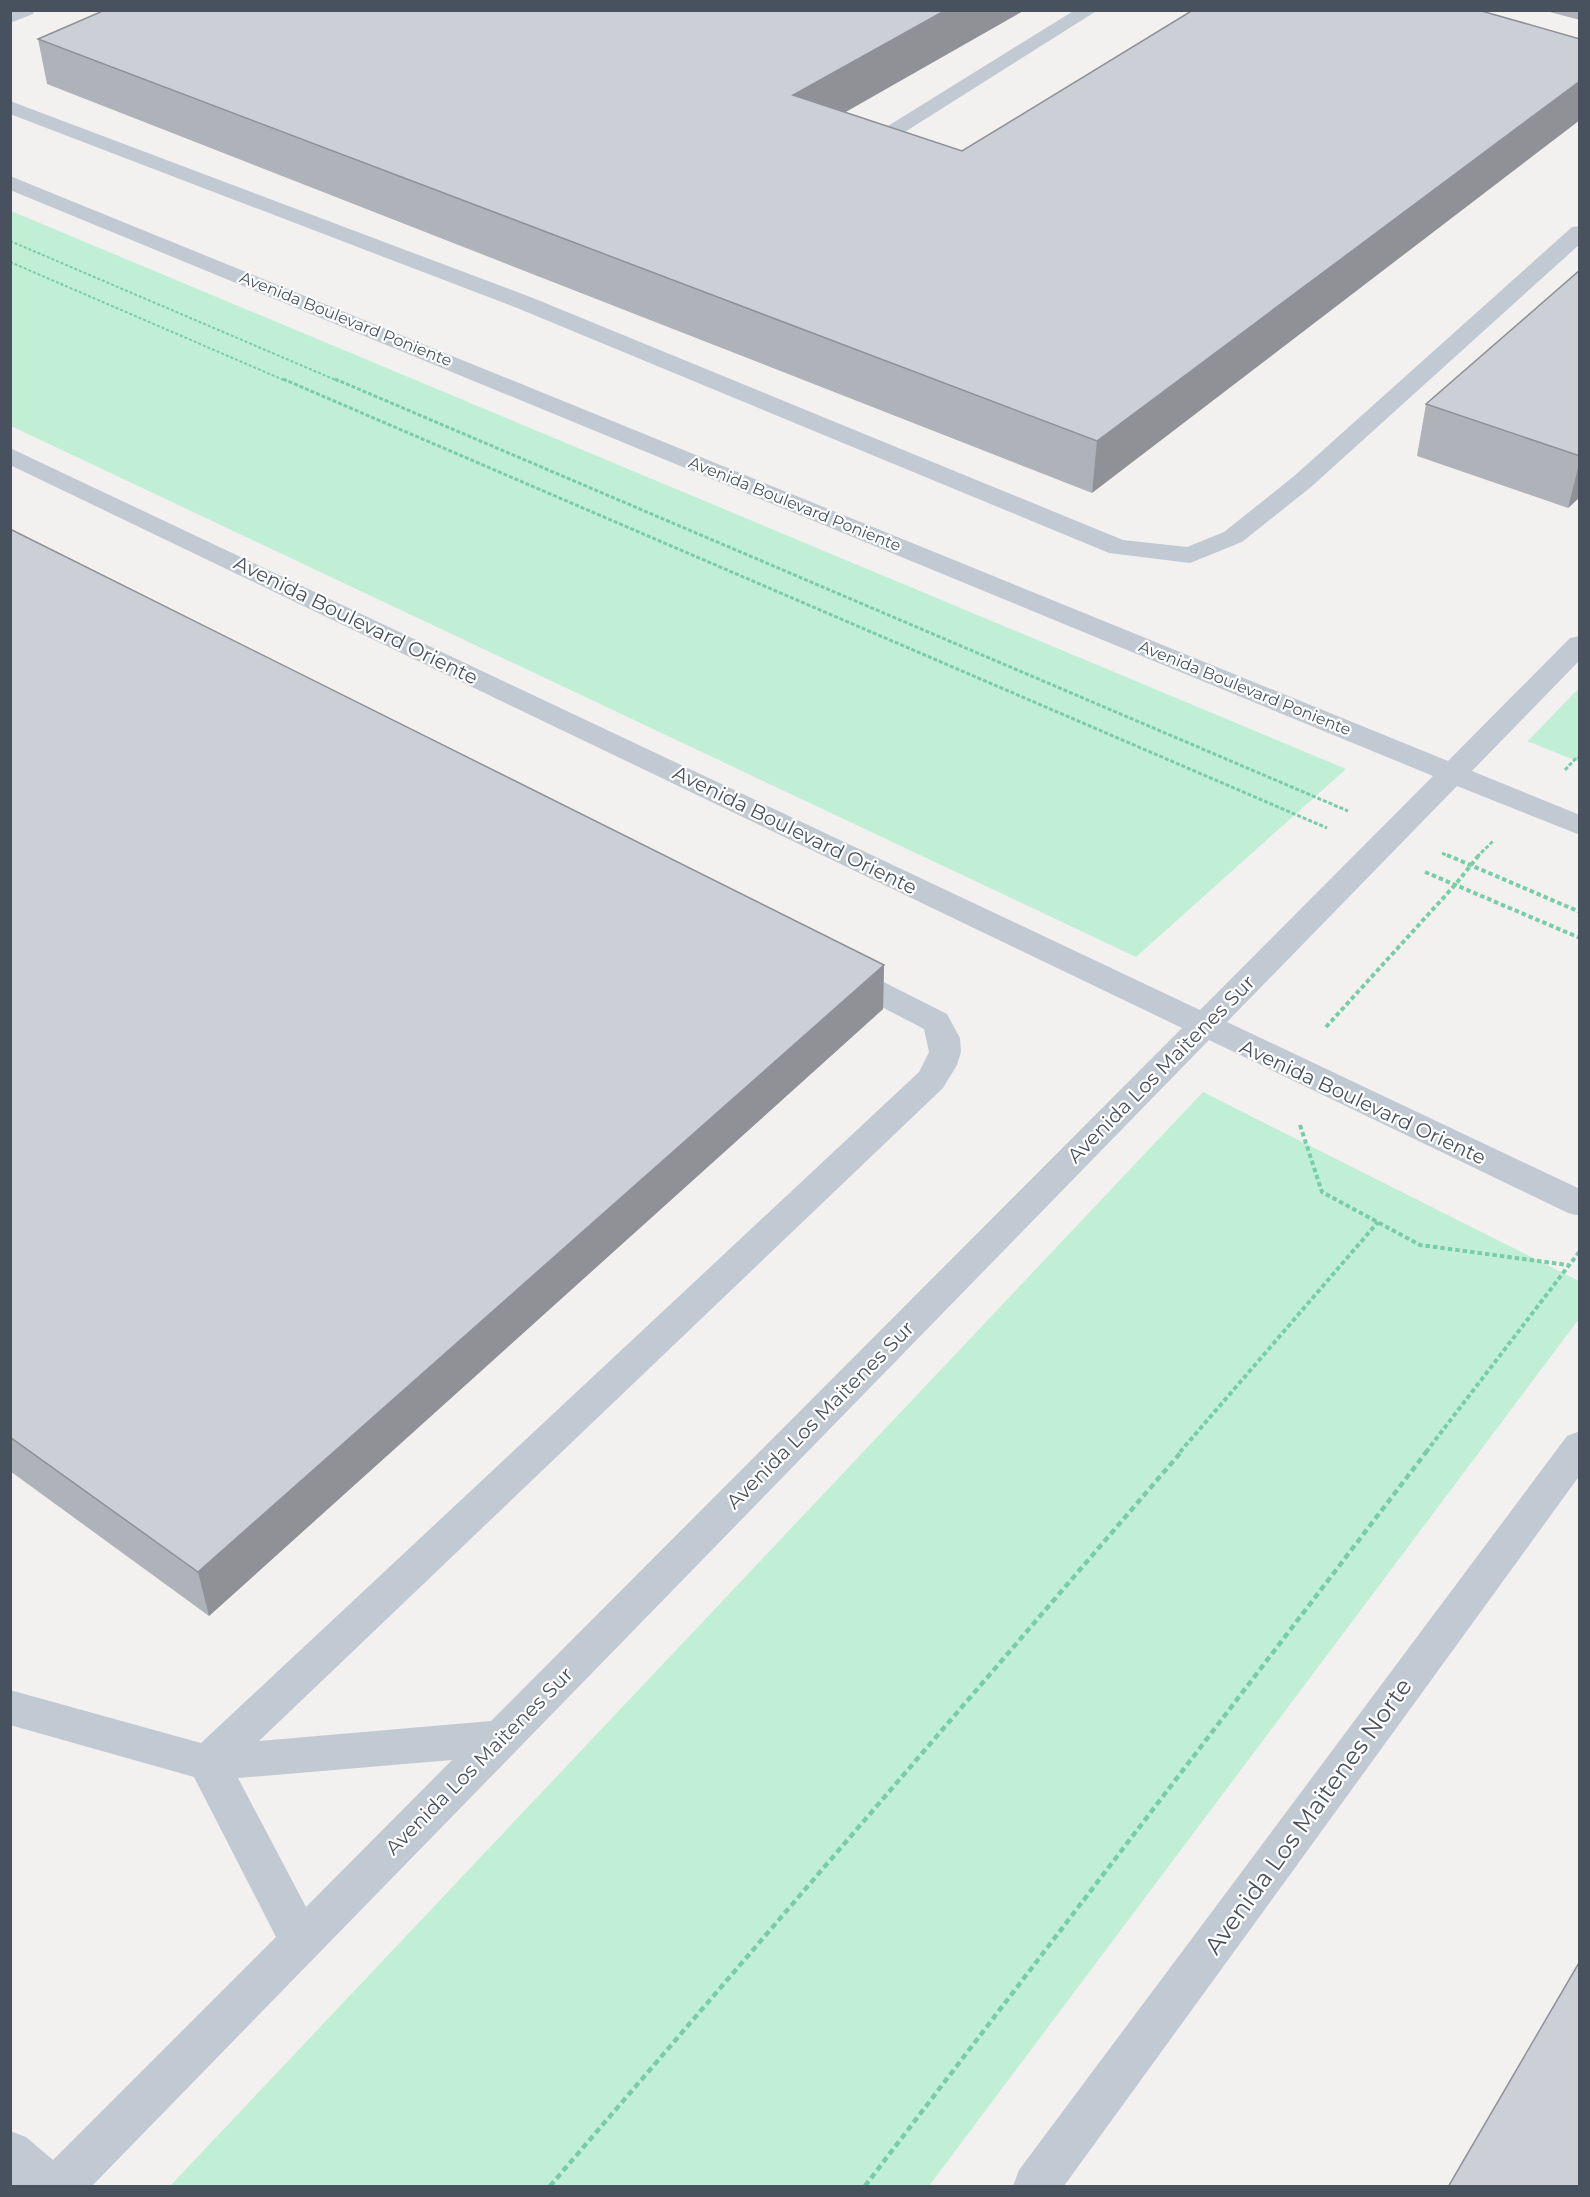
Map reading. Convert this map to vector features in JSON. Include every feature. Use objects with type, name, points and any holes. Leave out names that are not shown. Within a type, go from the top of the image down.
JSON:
[{"type":"street","points":[[10,17],[26,10]]},
{"type":"street","points":[[882,138],[1089,10]]},
{"type":"street","points":[[10,107],[525,303],[1118,547],[1190,555],[1233,537],[1302,482],[1580,232]]},
{"type":"street","name":"Avenida Boulevard Poniente","points":[[10,182],[1580,826]]},
{"type":"street","name":"Avenida Boulevard Oriente","points":[[10,455],[1204,1027],[1580,1204]]},
{"type":"street","name":"Avenida Los Maitenes Sur","points":[[60,2187],[1204,1027],[1451,772],[1580,644]]},
{"type":"street","points":[[208,1763],[932,1080],[942,1065],[947,1049],[944,1035],[936,1022],[819,962]]},
{"type":"street","name":"Avenida Los Maitenes Norte","points":[[1036,2187],[1580,1446]]},
{"type":"street","points":[[10,1707],[208,1763],[502,1738]]},
{"type":"street","points":[[208,1763],[301,1941]]},
{"type":"street","points":[[10,2153],[47,2187]]},
{"type":"path","points":[[10,241],[1385,842],[1455,885],[1580,938]]},
{"type":"path","points":[[10,262],[1385,842],[1469,865],[1580,912]]},
{"type":"path","points":[[1568,1265],[1420,1245],[1322,1192],[1299,1121],[1290,1067],[1455,885],[1469,865],[1577,757],[1580,758]]},
{"type":"path","points":[[549,2187],[1378,1222]]},
{"type":"path","points":[[865,2187],[1580,1251]]},
{"type":"green space","points":[[11,211],[1346,769],[1136,957],[11,426]]},
{"type":"green space","points":[[1579,688],[1579,762],[1527,741],[1528,741]]},
{"type":"green space","points":[[1203,1092],[1579,1281],[1579,1319],[929,2186],[170,2186]]},
{"type":"building","points":[[105,10],[946,10],[793,95],[962,151],[1193,10],[1478,10],[1580,39],[1580,81],[1097,441],[38,39]]},
{"type":"building","points":[[1580,270],[1580,456],[1426,404]]},
{"type":"building","points":[[10,529],[884,965],[198,1572],[10,1437]]},
{"type":"building","points":[[1580,1961],[1580,2187],[1448,2187]]}]
